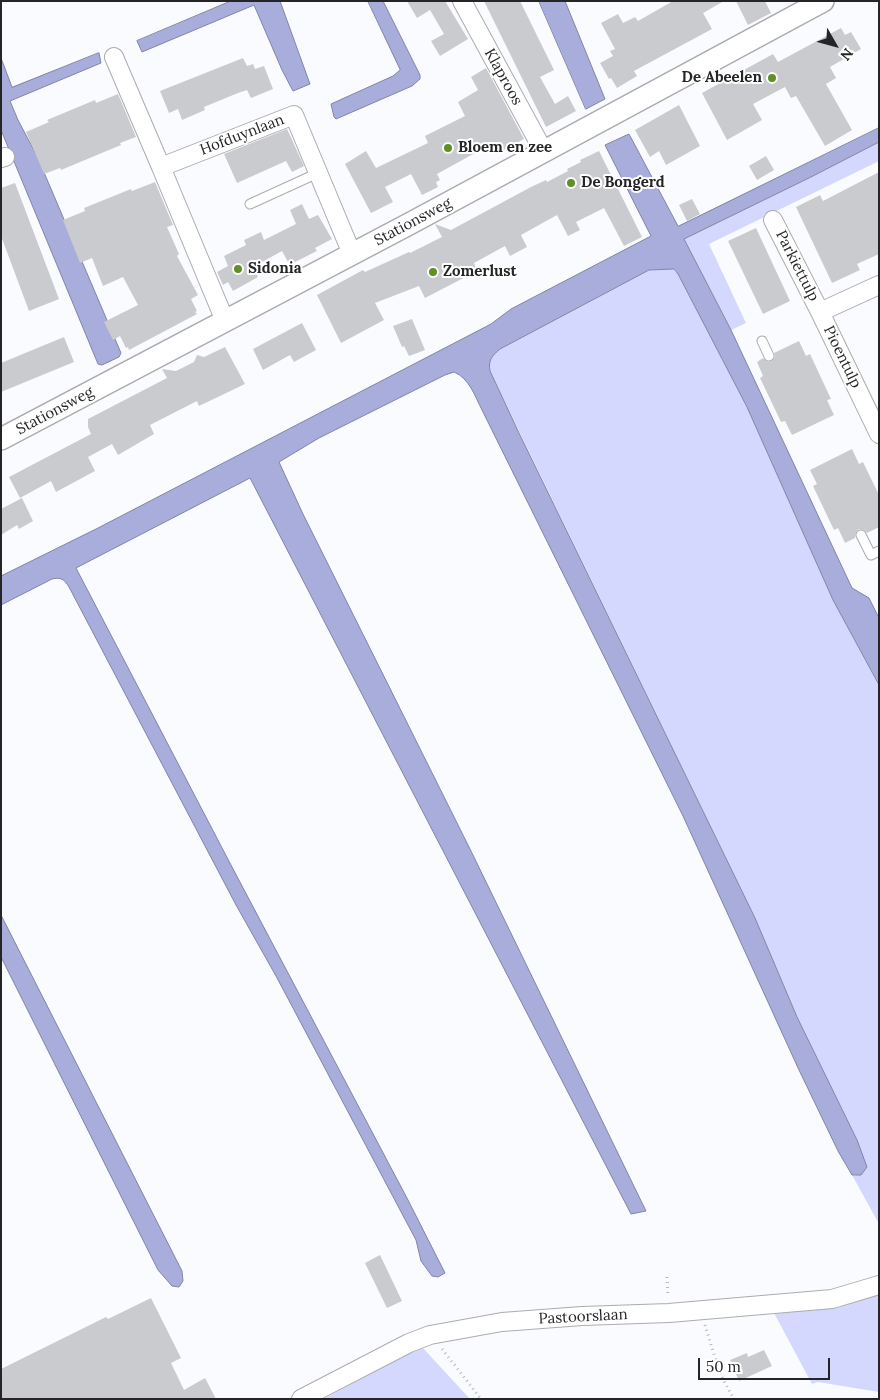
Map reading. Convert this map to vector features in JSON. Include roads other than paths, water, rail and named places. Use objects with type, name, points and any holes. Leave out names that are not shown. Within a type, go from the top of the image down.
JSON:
[{"type":"street","name":"Klaproos","points":[[462,1],[544,152]]},
{"type":"street","name":"Stationsweg","points":[[1,439],[225,322],[823,1]]},
{"type":"street","points":[[114,57],[153,158],[225,322]]},
{"type":"street","name":"Hofduynlaan","points":[[153,158],[294,115],[352,254]]},
{"type":"street","name":"Parkiettulp","points":[[773,220],[820,312]]},
{"type":"street","name":"Pioentulp","points":[[879,285],[820,312],[879,434]]},
{"type":"street","name":"Pastoorslaan","points":[[301,1399],[409,1343],[430,1335],[502,1322],[582,1316],[669,1313],[832,1299],[879,1285]]},
{"type":"lane","points":[[250,204],[318,173]]},
{"type":"lane","points":[[762,341],[769,356]]},
{"type":"lane","points":[[861,535],[871,555],[879,551]]},
{"type":"place","name":"De Abeelen","points":[[772,78]]},
{"type":"place","name":"Bloem en zee","points":[[448,148]]},
{"type":"place","name":"De Bongerd","points":[[571,183]]},
{"type":"place","name":"Sidonia","points":[[238,269]]},
{"type":"place","name":"Zomerlust","points":[[433,272]]}]
